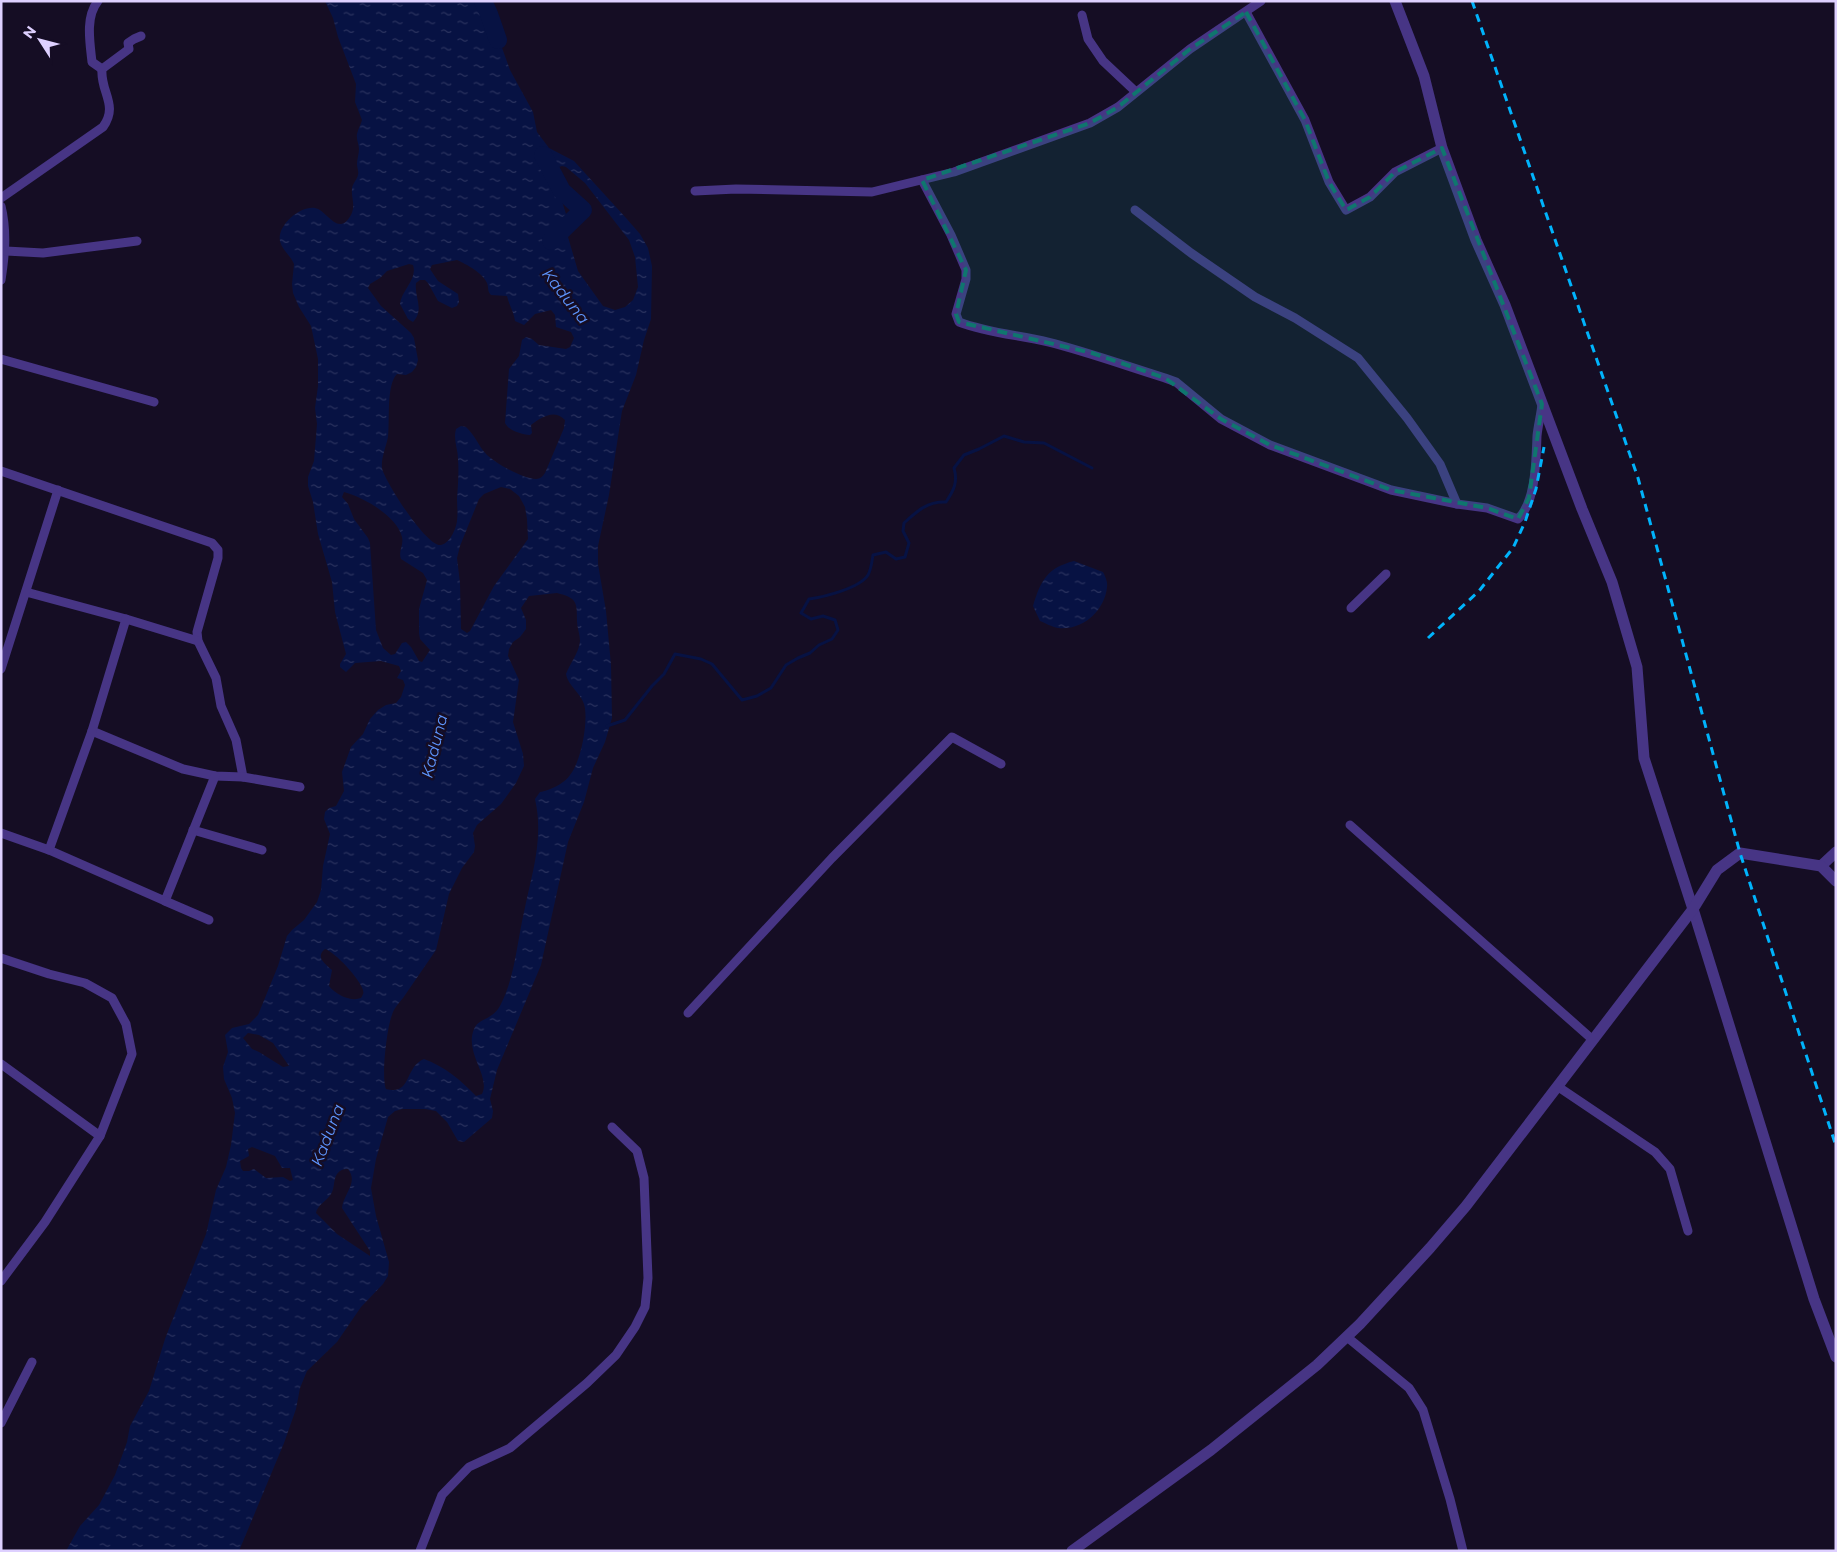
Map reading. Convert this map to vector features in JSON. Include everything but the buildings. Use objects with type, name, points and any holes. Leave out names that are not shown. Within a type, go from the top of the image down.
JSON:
[{"type":"street","points":[[98,1],[93,7],[89,37],[92,62],[102,69]]},
{"type":"street","points":[[695,191],[736,189],[872,192],[954,172],[996,158],[1090,123],[1118,107],[1190,49],[1261,1]]},
{"type":"street","points":[[1394,1],[1424,76],[1442,148],[1476,240],[1504,305],[1615,592],[1637,667],[1644,758],[1814,1299],[1836,1358]]},
{"type":"street","points":[[1246,12],[1305,120],[1329,182],[1346,210],[1370,197],[1395,172],[1442,148]]},
{"type":"street","points":[[1082,15],[1088,39],[1103,61],[1136,92]]},
{"type":"street","points":[[102,69],[129,48],[128,43],[141,36]]},
{"type":"street","points":[[1,198],[103,127],[109,119],[111,107],[102,78],[102,69]]},
{"type":"street","points":[[922,180],[951,235],[966,270],[965,285],[956,314],[959,322],[972,327],[1092,353],[1176,382],[1221,419],[1270,445],[1391,490],[1456,504],[1487,508],[1518,519],[1524,514],[1529,498],[1537,458],[1537,435],[1542,404]]},
{"type":"street","points":[[1,206],[5,220],[6,251],[1,280]]},
{"type":"street","points":[[1135,210],[1191,253],[1255,297],[1295,318],[1358,358],[1407,418],[1440,464],[1456,504]]},
{"type":"street","points":[[6,251],[43,253],[137,241]]},
{"type":"street","points":[[1,359],[154,402]]},
{"type":"street","points":[[1,471],[212,543],[218,550],[218,558],[197,632],[198,642],[216,678],[221,706],[236,740],[243,777]]},
{"type":"street","points":[[1,669],[58,490]]},
{"type":"street","points":[[1351,608],[1386,574]]},
{"type":"street","points":[[26,592],[126,619],[198,642]]},
{"type":"street","points":[[49,850],[92,731],[126,619]]},
{"type":"street","points":[[92,731],[169,764],[215,776],[243,777],[300,787]]},
{"type":"street","points":[[688,1012],[832,858],[952,737],[1001,764]]},
{"type":"street","points":[[165,901],[215,776]]},
{"type":"street","points":[[1350,824],[1593,1040]]},
{"type":"street","points":[[193,830],[262,850]]},
{"type":"street","points":[[1,833],[49,850],[208,920]]},
{"type":"street","points":[[1072,1551],[1211,1450],[1317,1365],[1347,1337],[1460,1213],[1693,909],[1717,870],[1740,852],[1821,866],[1836,881]]},
{"type":"street","points":[[1821,866],[1836,852]]},
{"type":"street","points":[[1,958],[49,974],[86,983],[112,998],[126,1024],[132,1054],[100,1136],[45,1222],[1,1281]]},
{"type":"street","points":[[1,1064],[100,1136]]},
{"type":"street","points":[[1557,1086],[1655,1152],[1670,1169],[1688,1231]]},
{"type":"street","points":[[420,1551],[442,1494],[469,1467],[510,1448],[587,1383],[616,1355],[645,1308],[648,1278],[644,1178],[637,1152],[612,1127]]},
{"type":"street","points":[[1347,1337],[1409,1388],[1423,1410],[1463,1551]]},
{"type":"street","points":[[1,1423],[32,1362]]},
{"type":"highlighted area","points":[[1246,12],[1305,120],[1329,182],[1346,210],[1370,197],[1395,172],[1442,148],[1542,404],[1529,498],[1518,519],[1487,508],[1391,490],[1270,445],[1221,419],[1165,378],[1092,353],[959,322],[956,314],[966,270],[922,180],[1090,123],[1118,107],[1190,49]]},
{"type":"water","points":[[325,1],[481,1],[492,20],[510,70],[533,112],[537,132],[549,148],[574,161],[640,234],[648,248],[652,266],[651,319],[636,375],[622,411],[609,495],[598,546],[598,564],[606,611],[611,665],[612,718],[605,742],[593,768],[584,802],[568,842],[541,965],[497,1070],[490,1099],[493,1111],[492,1118],[464,1142],[458,1141],[447,1122],[436,1111],[402,1109],[395,1111],[388,1117],[376,1159],[371,1188],[376,1216],[389,1262],[388,1276],[361,1307],[337,1342],[307,1371],[284,1443],[239,1551],[66,1551],[80,1526],[99,1505],[115,1475],[127,1442],[130,1426],[149,1391],[165,1339],[206,1234],[216,1190],[226,1167],[235,1113],[232,1098],[224,1079],[223,1067],[228,1052],[225,1035],[232,1028],[249,1024],[258,1015],[278,966],[287,936],[304,920],[317,902],[321,890],[323,866],[330,834],[324,819],[325,812],[329,808],[336,806],[344,791],[342,772],[351,747],[363,734],[370,719],[378,710],[386,705],[396,703],[401,697],[405,685],[403,680],[397,678],[401,671],[399,666],[381,661],[355,663],[346,672],[340,667],[346,654],[335,612],[332,582],[318,534],[313,502],[308,486],[308,477],[314,461],[317,424],[315,408],[318,386],[318,359],[311,326],[293,293],[294,264],[280,241],[282,229],[286,223],[302,210],[315,208],[333,221],[342,224],[351,215],[352,211],[352,187],[358,174],[359,149],[357,136],[362,120],[355,102],[356,84],[338,37],[333,18]],"holes":[[[566,167],[585,183],[629,240],[635,257],[638,287],[633,300],[625,307],[615,310],[603,306],[578,271],[568,237],[566,214],[554,184],[556,168]],[[457,260],[474,269],[485,279],[491,295],[507,296],[515,321],[524,325],[535,314],[551,310],[555,315],[556,327],[571,332],[574,338],[570,347],[566,349],[539,345],[526,337],[522,340],[519,356],[509,369],[505,423],[509,428],[519,433],[530,435],[532,433],[531,425],[548,415],[557,415],[565,420],[564,428],[545,473],[541,477],[537,479],[531,478],[503,467],[487,455],[466,427],[461,426],[456,429],[455,437],[458,455],[457,521],[450,539],[441,545],[426,536],[407,512],[390,486],[382,468],[388,437],[391,386],[397,374],[406,375],[412,372],[418,360],[414,338],[411,333],[381,306],[368,288],[370,284],[387,271],[409,264],[413,265],[413,275],[400,304],[408,319],[413,322],[418,312],[416,283],[420,280],[425,280],[428,283],[438,301],[452,308],[457,306],[459,302],[458,294],[438,281],[430,269],[432,265]],[[501,487],[510,489],[519,496],[525,507],[528,539],[494,586],[470,631],[467,633],[461,629],[460,583],[457,558],[479,499],[484,494]],[[344,492],[378,508],[394,522],[402,537],[401,559],[423,573],[427,580],[419,609],[419,633],[420,639],[430,650],[422,662],[419,661],[406,642],[402,643],[395,654],[391,655],[383,648],[376,630],[370,543],[354,519],[348,504],[342,497]],[[557,593],[569,597],[576,605],[580,641],[578,650],[566,674],[569,682],[584,704],[585,730],[581,751],[578,761],[568,778],[556,786],[540,792],[535,799],[538,842],[513,971],[506,993],[498,1009],[476,1025],[472,1038],[472,1047],[483,1080],[482,1094],[476,1096],[452,1074],[424,1059],[413,1068],[404,1085],[394,1090],[386,1089],[384,1074],[385,1052],[393,1013],[436,950],[449,894],[462,868],[474,852],[473,833],[477,825],[501,804],[516,783],[524,766],[523,754],[513,722],[519,680],[508,656],[513,642],[526,629],[526,620],[521,608],[529,596]],[[325,949],[347,966],[361,985],[363,990],[361,998],[348,998],[340,995],[329,986],[332,970],[322,960],[321,955]],[[248,1033],[259,1035],[273,1043],[289,1066],[283,1067],[252,1049],[243,1038]],[[252,1147],[275,1156],[282,1168],[290,1168],[293,1180],[290,1181],[283,1177],[266,1178],[254,1169],[243,1171],[240,1161],[249,1156],[248,1149]],[[348,1169],[352,1179],[342,1208],[370,1251],[370,1256],[337,1234],[316,1213],[318,1208],[331,1194],[337,1174]]]},
{"type":"water","points":[[1074,561],[1103,572],[1107,587],[1102,604],[1091,617],[1076,626],[1058,628],[1040,621],[1033,606],[1042,582],[1057,567]]},
{"type":"waterway","name":"Kaduna","points":[[483,1],[498,40]]},
{"type":"waterway","name":"Kaduna","points":[[543,155],[562,191],[583,210],[551,241]]},
{"type":"waterway","points":[[607,726],[625,720],[664,674],[675,654],[701,659],[712,664],[742,700],[757,696],[771,688],[786,665],[832,639],[838,630],[835,620],[823,616],[811,619],[801,613],[809,599],[850,588],[864,580],[869,573],[873,555],[886,552],[896,559],[905,557],[909,543],[903,531],[904,523],[928,505],[946,502],[951,494],[956,478],[954,468],[964,455],[1004,436],[1024,442],[1044,443],[1092,468]]},
{"type":"railway","points":[[1472,1],[1638,478],[1740,853],[1836,1146]]},
{"type":"railway","points":[[1428,638],[1479,591],[1513,548],[1525,522],[1536,489],[1544,447]]}]
